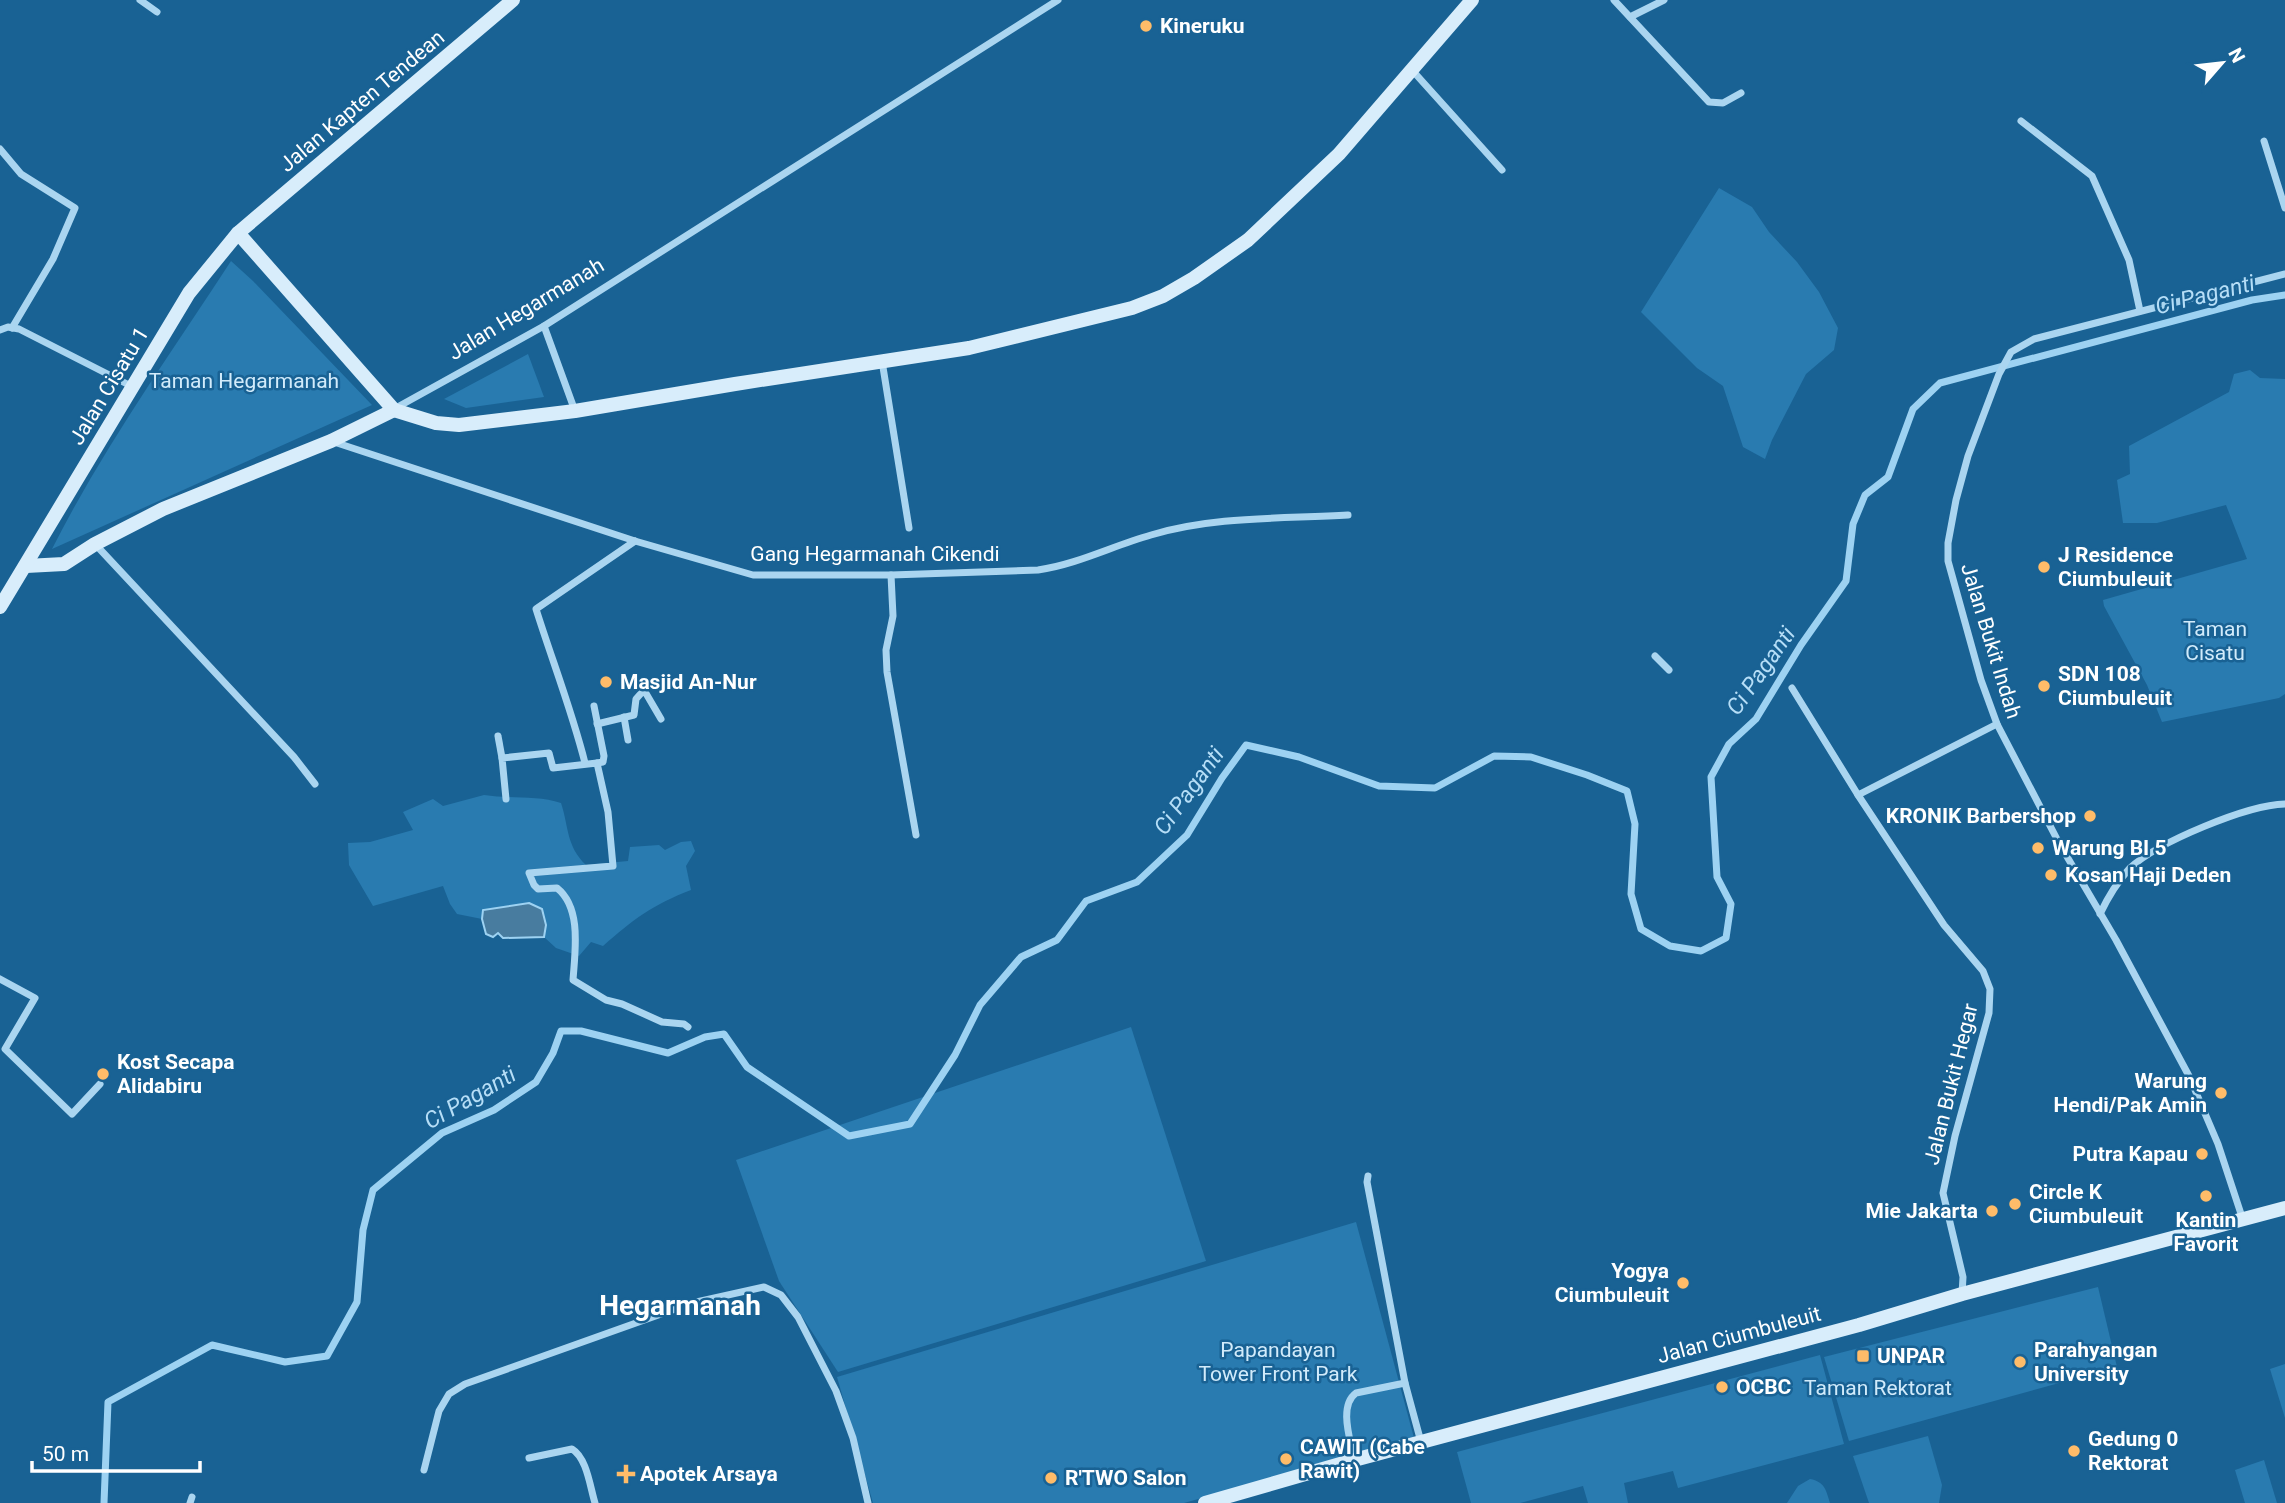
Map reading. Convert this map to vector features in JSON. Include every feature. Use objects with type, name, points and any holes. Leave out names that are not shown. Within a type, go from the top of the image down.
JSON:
[{"type":"street","points":[[140,0],[157,12]]},
{"type":"street","name":"Jalan Kapten Tendean","points":[[238,233],[513,0]]},
{"type":"street","name":"Jalan Hegarmanah","points":[[26,566],[60,565],[163,509],[331,441],[394,410],[544,326],[1058,0]]},
{"type":"street","points":[[238,233],[394,410],[436,423],[459,425],[575,411],[969,348],[1132,308],[1163,296],[1194,278],[1248,240],[1339,154],[1472,0]]},
{"type":"street","points":[[1614,0],[1709,102],[1723,103],[1741,93]]},
{"type":"street","points":[[1630,17],[1664,0]]},
{"type":"street","points":[[1411,70],[1502,170]]},
{"type":"street","points":[[2021,121],[2092,176],[2129,260],[2140,311]]},
{"type":"street","points":[[2264,141],[2285,208]]},
{"type":"street","points":[[0,149],[21,174],[75,208],[53,259],[12,328]]},
{"type":"street","name":"Jalan Cisatu 1","points":[[26,566],[189,293],[238,233]]},
{"type":"street","name":"Jalan Bukit Indah","points":[[2243,1221],[2218,1144],[2189,1076],[2059,843],[1997,724],[1963,621],[1948,561],[1948,543],[1968,456],[1999,374],[2011,352],[2034,339],[2285,274]]},
{"type":"street","points":[[544,326],[575,411]]},
{"type":"street","points":[[0,330],[19,329],[133,387]]},
{"type":"street","points":[[882,361],[909,528]]},
{"type":"street","name":"Gang Hegarmanah Cikendi","points":[[331,441],[635,541],[753,575],[891,575],[1060,567],[1151,535],[1214,522],[1348,515]]},
{"type":"street","points":[[585,763],[577,729],[536,609],[635,541]]},
{"type":"street","points":[[95,544],[294,757],[315,784]]},
{"type":"street","points":[[0,607],[26,566]]},
{"type":"street","points":[[891,575],[893,616],[886,650],[887,672],[916,835]]},
{"type":"street","points":[[1655,656],[1669,670]]},
{"type":"street","name":"Jalan Bukit Hegar","points":[[1792,688],[1858,795],[1944,925],[1983,971],[1990,989],[1989,1013],[1955,1136],[1943,1193],[1963,1276],[1962,1294]]},
{"type":"street","points":[[597,724],[634,715],[636,699],[644,691],[661,719]]},
{"type":"street","points":[[502,758],[549,753],[553,768],[603,762],[594,706]]},
{"type":"street","points":[[624,718],[628,740]]},
{"type":"street","points":[[1858,795],[1997,724]]},
{"type":"street","points":[[498,736],[506,799]]},
{"type":"street","points":[[597,763],[608,812],[613,866],[529,873],[538,889],[557,888],[565,895],[574,921],[573,980],[606,1000],[622,1004],[662,1022],[684,1024],[688,1027]]},
{"type":"street","points":[[2101,914],[2111,891],[2131,867],[2157,850],[2230,816],[2267,805],[2285,804]]},
{"type":"street","points":[[0,979],[35,998],[5,1049],[72,1114],[100,1084]]},
{"type":"street","points":[[1368,1177],[1405,1383],[1421,1442]]},
{"type":"street","name":"Jalan Ciumbuleuit","points":[[1205,1503],[1354,1460],[2285,1208]]},
{"type":"street","points":[[424,1470],[439,1411],[449,1394],[465,1384],[692,1303],[764,1287],[781,1295],[798,1317],[836,1391],[853,1438],[868,1503]]},
{"type":"street","points":[[1354,1460],[1346,1409],[1351,1396],[1405,1383]]},
{"type":"street","points":[[529,1458],[575,1450],[582,1462],[594,1503]]},
{"type":"green space","points":[[1719,188],[1752,207],[1769,232],[1797,262],[1819,292],[1838,328],[1834,350],[1806,374],[1765,459],[1743,447],[1723,386],[1697,368],[1641,312]]},
{"type":"green space","name":"Taman Hegarmanah","points":[[231,261],[372,405],[52,549],[115,439]]},
{"type":"green space","points":[[528,354],[544,397],[466,408],[444,399]]},
{"type":"green space","name":"Taman Cisatu","points":[[2250,370],[2260,378],[2285,379],[2285,694],[2279,698],[2162,722],[2147,685],[2103,600],[2247,559],[2226,505],[2157,523],[2123,523],[2117,480],[2130,474],[2129,446],[2229,392],[2234,374]]},
{"type":"green space","points":[[484,795],[561,803],[571,843],[586,865],[628,861],[630,847],[659,845],[665,850],[681,842],[691,841],[695,851],[686,866],[691,890],[644,914],[603,946],[591,942],[579,956],[556,948],[544,937],[546,925],[497,908],[483,910],[482,919],[457,914],[443,886],[373,906],[349,865],[348,843],[370,842],[413,830],[403,812],[433,799],[443,806]]},
{"type":"green space","points":[[1131,1027],[1206,1261],[838,1372],[779,1281],[736,1160]]},
{"type":"green space","name":"Papandayan Tower Front Park","points":[[1356,1222],[1414,1438],[1184,1503],[873,1503],[837,1377]]},
{"type":"green space","name":"Taman Rektorat","points":[[2098,1287],[2117,1367],[1849,1441],[1824,1357]]},
{"type":"green space","points":[[1820,1355],[1844,1444],[1678,1488],[1673,1471],[1624,1483],[1628,1503],[1588,1503],[1583,1486],[1520,1503],[1471,1503],[1457,1452]]},
{"type":"green space","points":[[2285,1364],[2285,1418],[2270,1369]]},
{"type":"green space","points":[[1928,1436],[1942,1485],[1939,1503],[1869,1503],[1853,1456]]},
{"type":"green space","points":[[2264,1460],[2277,1503],[2245,1503],[2235,1470]]},
{"type":"green space","points":[[1810,1479],[1822,1484],[1830,1503],[1787,1503],[1798,1486]]},
{"type":"shaded area","points":[[529,903],[542,909],[546,925],[544,937],[503,938],[498,933],[493,937],[486,934],[482,919],[483,910]]},
{"type":"waterway","name":"Ci Paganti","points":[[104,1503],[108,1402],[212,1345],[285,1362],[327,1356],[357,1302],[363,1230],[373,1190],[442,1133],[494,1110],[536,1082],[553,1053],[561,1031],[581,1031],[668,1053],[705,1037],[724,1034],[747,1067],[849,1136],[910,1124],[955,1055],[980,1005],[1021,957],[1057,940],[1086,901],[1137,882],[1187,835],[1246,745],[1299,757],[1379,786],[1435,788],[1494,756],[1531,757],[1627,791],[1635,824],[1631,894],[1641,929],[1670,946],[1701,951],[1726,938],[1731,904],[1717,877],[1711,777],[1729,744],[1756,719],[1801,645],[1846,581],[1853,524],[1865,495],[1888,477],[1913,409],[1940,383],[2252,300],[2285,295]]},
{"type":"place","name":"Kineruku","points":[[1146,26]]},
{"type":"place","name":"J Residence Ciumbuleuit","points":[[2044,567]]},
{"type":"place","name":"Masjid An-Nur","points":[[606,682]]},
{"type":"place","name":"SDN 108 Ciumbuleuit","points":[[2044,686]]},
{"type":"place","name":"KRONIK Barbershop","points":[[2090,816]]},
{"type":"place","name":"Warung BI 5","points":[[2038,848]]},
{"type":"place","name":"Kosan Haji Deden","points":[[2051,875]]},
{"type":"place","name":"Kost Secapa Alidabiru","points":[[103,1074]]},
{"type":"place","name":"Warung Hendi/Pak Amin","points":[[2221,1093]]},
{"type":"place","name":"Putra Kapau","points":[[2202,1154]]},
{"type":"place","name":"Kantin Favorit","points":[[2206,1196]]},
{"type":"place","name":"Circle K Ciumbuleuit","points":[[2015,1204]]},
{"type":"place","name":"Mie Jakarta","points":[[1992,1211]]},
{"type":"place","name":"Yogya Ciumbuleuit","points":[[1683,1283]]},
{"type":"place","name":"UNPAR","points":[[1863,1356]]},
{"type":"place","name":"Parahyangan University","points":[[2020,1362]]},
{"type":"place","name":"OCBC","points":[[1722,1387]]},
{"type":"place","name":"Gedung 0 Rektorat","points":[[2074,1451]]},
{"type":"place","name":"CAWIT (Cabe Rawit)","points":[[1286,1459]]},
{"type":"place","name":"Apotek Arsaya","points":[[626,1474]]},
{"type":"place","name":"R'TWO Salon","points":[[1051,1478]]},
{"type":"district","name":"Hegarmanah","points":[[680,1305]]}]
